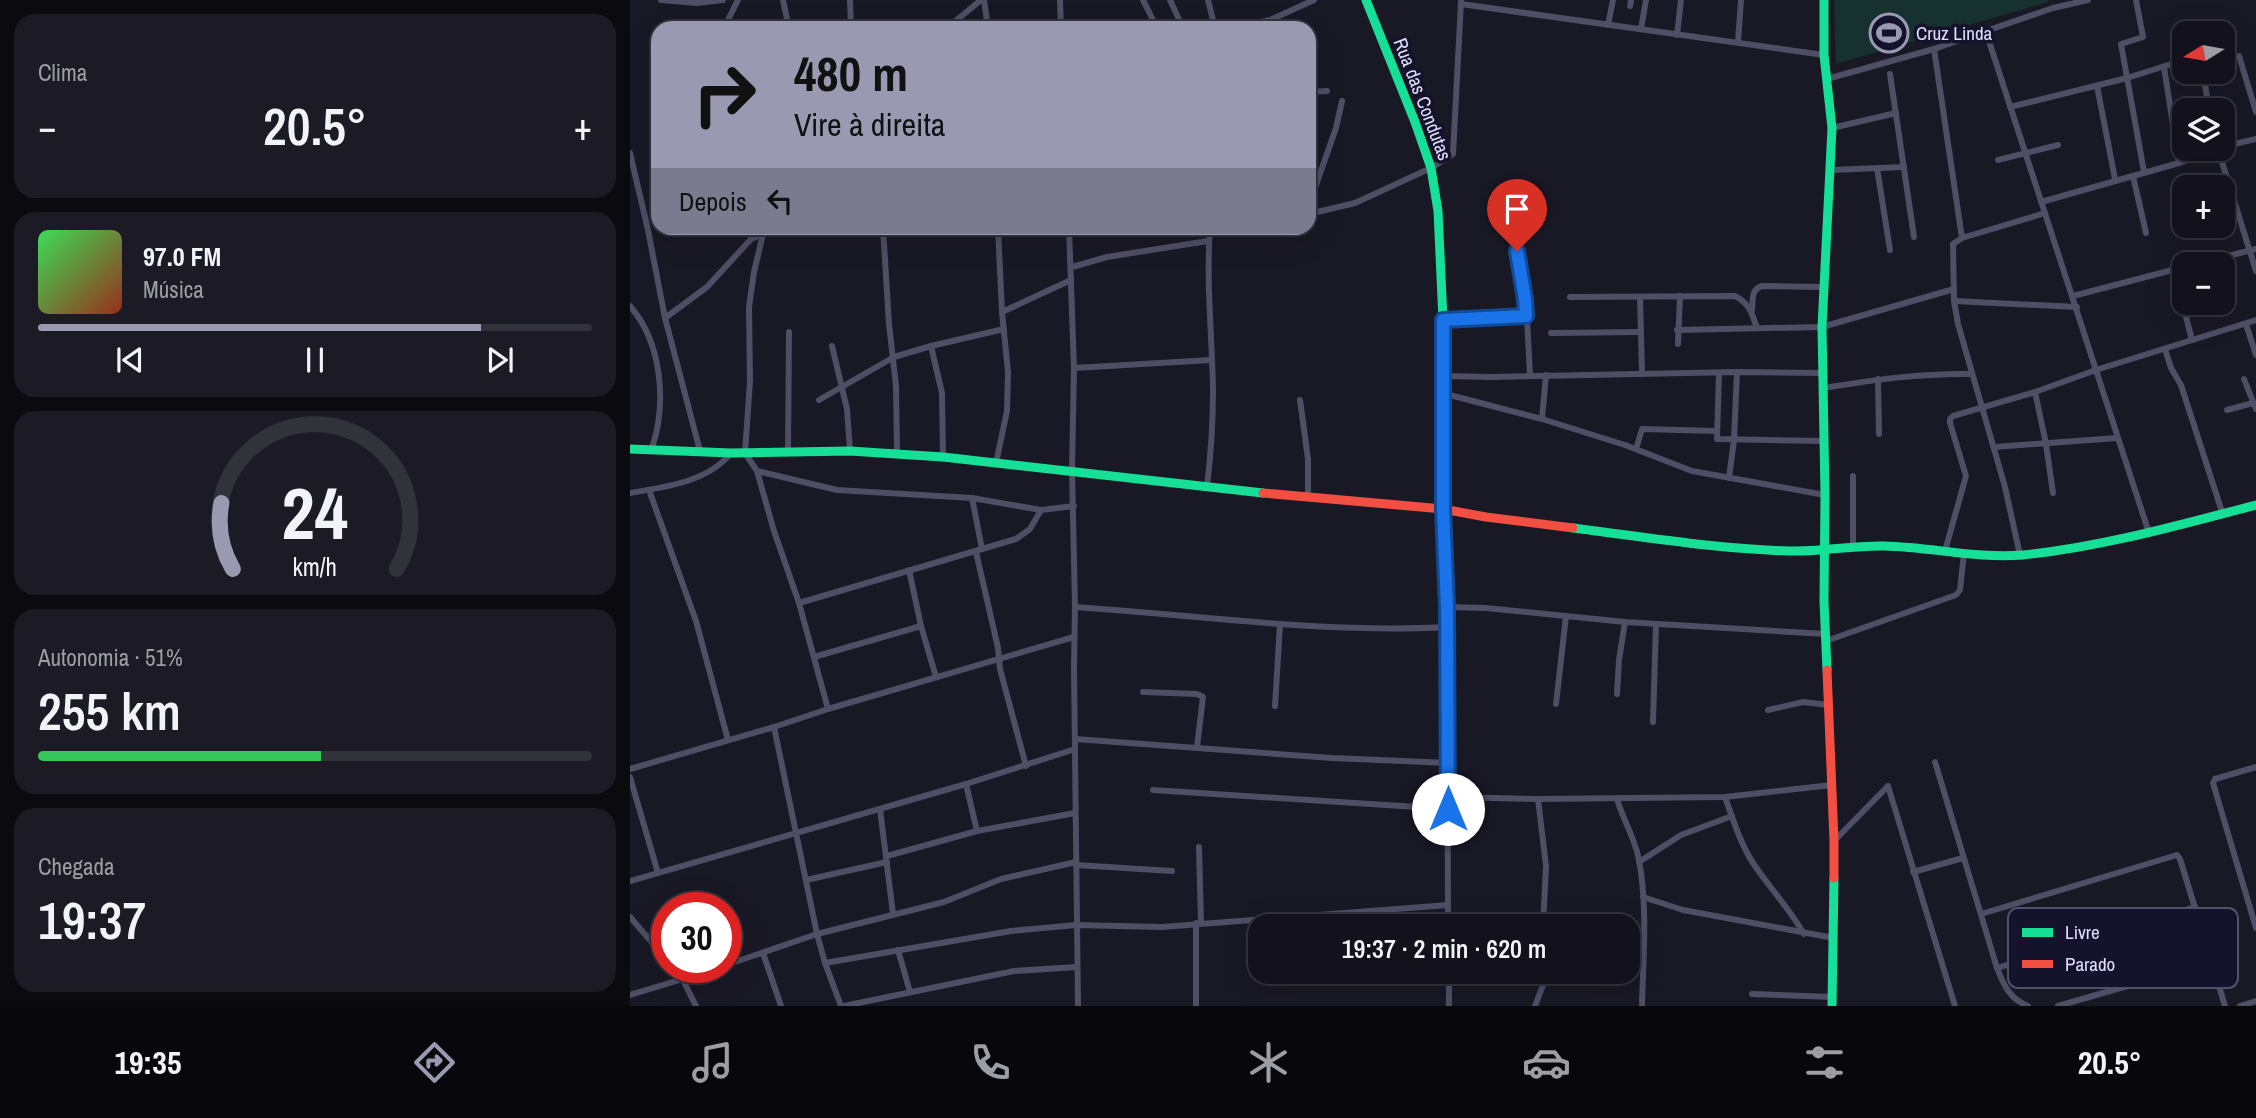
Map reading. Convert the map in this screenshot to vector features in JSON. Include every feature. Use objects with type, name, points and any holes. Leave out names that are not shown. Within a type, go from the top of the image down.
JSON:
[{"type":"street","points":[[661,0],[697,3],[723,0]]},
{"type":"street","points":[[728,21],[738,0]]},
{"type":"street","points":[[783,0],[788,21]]},
{"type":"street","points":[[850,0],[851,21]]},
{"type":"street","points":[[956,21],[983,0],[987,21]]},
{"type":"street","points":[[1060,0],[1061,21]]},
{"type":"street","points":[[1143,0],[1154,21]]},
{"type":"street","points":[[1170,0],[1180,21]]},
{"type":"street","points":[[1208,0],[1212,21]]},
{"type":"street","points":[[1266,21],[1314,0]]},
{"type":"street","name":"Rua das Condutas","points":[[1366,0],[1431,168],[1438,211],[1443,320],[1448,914]]},
{"type":"street","points":[[1608,24],[1613,0]]},
{"type":"street","points":[[1641,29],[1646,0]]},
{"type":"street","points":[[1678,35],[1681,0]]},
{"type":"street","points":[[1738,42],[1741,0]]},
{"type":"street","points":[[1752,995],[1833,1002],[1834,841],[1826,638],[1822,327],[1832,128],[1824,55],[1824,0]]},
{"type":"street","points":[[1827,79],[1934,49],[2053,8],[2088,0]]},
{"type":"street","points":[[2136,0],[2144,35],[2121,44],[2144,172]]},
{"type":"street","points":[[1316,212],[1355,204],[1451,156],[1454,151],[1461,2],[1824,55]]},
{"type":"street","points":[[1986,32],[2149,533]]},
{"type":"street","points":[[1934,49],[1962,238]]},
{"type":"street","points":[[2239,56],[2256,111]]},
{"type":"street","points":[[2010,107],[2172,64]]},
{"type":"street","points":[[2164,67],[2179,163]]},
{"type":"street","points":[[1890,74],[1914,237]]},
{"type":"street","points":[[2096,86],[2115,179]]},
{"type":"street","points":[[1316,92],[1327,91]]},
{"type":"street","points":[[1316,185],[1336,128],[1342,101]]},
{"type":"street","points":[[1832,128],[1896,113]]},
{"type":"street","points":[[2235,144],[2256,139]]},
{"type":"street","points":[[1998,160],[2058,145]]},
{"type":"street","points":[[630,153],[666,318],[700,451]]},
{"type":"street","points":[[2040,202],[2184,161]]},
{"type":"street","points":[[2223,161],[2253,249],[2256,271]]},
{"type":"street","points":[[1831,170],[1904,167]]},
{"type":"street","points":[[1877,168],[1891,250]]},
{"type":"street","points":[[2133,176],[2146,233]]},
{"type":"street","points":[[2020,555],[1994,447],[1960,335],[1954,300],[1953,244],[1962,238],[2045,214]]},
{"type":"street","points":[[1512,227],[1522,274],[1530,375]]},
{"type":"street","points":[[666,318],[707,288],[757,235]]},
{"type":"street","points":[[765,235],[749,307],[750,381],[745,453],[757,471],[799,603],[828,709]]},
{"type":"street","points":[[883,235],[889,324],[894,357],[897,453]]},
{"type":"street","points":[[996,463],[1007,411],[1008,372],[998,235]]},
{"type":"street","points":[[1070,235],[1074,368],[1072,470],[1078,1006]]},
{"type":"street","points":[[1208,486],[1212,441],[1209,235]]},
{"type":"street","points":[[1072,267],[1114,255],[1208,241]]},
{"type":"street","points":[[2235,254],[2253,249]]},
{"type":"street","points":[[2073,296],[2172,270]]},
{"type":"street","points":[[1002,312],[1072,280]]},
{"type":"street","points":[[1757,328],[1752,310],[1754,291],[1757,288],[1823,287]]},
{"type":"street","points":[[1677,330],[1822,327],[1954,289]]},
{"type":"street","points":[[1678,344],[1680,296]]},
{"type":"street","points":[[1570,297],[1735,296],[1752,310]]},
{"type":"street","points":[[1640,297],[1642,373]]},
{"type":"street","points":[[1954,300],[2077,307]]},
{"type":"street","points":[[630,306],[650,335],[656,361],[660,412],[652,448]]},
{"type":"street","points":[[2186,315],[2192,340]]},
{"type":"street","points":[[1443,320],[1526,316]]},
{"type":"street","points":[[1945,551],[1966,476],[1950,419],[1953,416],[2256,320]]},
{"type":"street","points":[[2246,324],[2256,355]]},
{"type":"street","points":[[819,401],[894,357],[1004,329]]},
{"type":"street","points":[[788,451],[789,332]]},
{"type":"street","points":[[1551,333],[1642,332]]},
{"type":"street","points":[[832,346],[847,409],[850,451]]},
{"type":"street","points":[[931,346],[943,408],[943,457]]},
{"type":"street","points":[[2165,349],[2171,368],[2181,385],[2222,515]]},
{"type":"street","points":[[1074,368],[1211,360]]},
{"type":"street","points":[[1729,478],[1734,440],[1737,372]]},
{"type":"street","points":[[1719,373],[1716,430],[1716,438],[1719,440],[1824,441]]},
{"type":"street","points":[[1442,376],[1823,373]]},
{"type":"street","points":[[1824,388],[1878,379],[1946,373],[1972,374]]},
{"type":"street","points":[[1542,419],[1546,375]]},
{"type":"street","points":[[1878,379],[1880,434]]},
{"type":"street","points":[[2227,410],[2254,406],[2244,379]]},
{"type":"street","points":[[2035,392],[2053,493]]},
{"type":"street","points":[[1442,393],[1542,419],[1636,449],[1692,471],[1825,495]]},
{"type":"street","points":[[1300,400],[1308,459],[1308,498]]},
{"type":"street","points":[[1636,449],[1642,429],[1716,430]]},
{"type":"street","points":[[1994,447],[2117,438]]},
{"type":"street","points":[[630,449],[731,453],[850,451],[943,457],[1308,498],[1443,509],[1486,517],[1744,549],[1794,551],[1901,546],[1964,553],[2020,555],[2149,533],[2256,505]]},
{"type":"street","points":[[630,493],[704,475],[724,462],[731,453]]},
{"type":"street","points":[[757,471],[837,490],[972,498],[1041,510],[1074,506]]},
{"type":"street","points":[[1853,476],[1853,548]]},
{"type":"street","points":[[649,490],[696,621],[728,740]]},
{"type":"street","points":[[972,498],[1000,669],[1026,766]]},
{"type":"street","points":[[799,603],[979,551],[1023,535],[1041,510]]},
{"type":"street","points":[[1447,607],[1826,638],[1956,595],[1960,590],[1964,553]]},
{"type":"street","points":[[909,570],[936,677]]},
{"type":"street","points":[[1075,607],[1280,624],[1385,629],[1447,627]]},
{"type":"street","points":[[1556,704],[1566,616]]},
{"type":"street","points":[[1618,694],[1619,660],[1625,622]]},
{"type":"street","points":[[1275,706],[1280,624]]},
{"type":"street","points":[[1653,722],[1656,624]]},
{"type":"street","points":[[814,657],[921,626]]},
{"type":"street","points":[[630,769],[1074,637]]},
{"type":"street","points":[[1143,692],[1197,694],[1203,697],[1197,747]]},
{"type":"street","points":[[1768,710],[1803,702],[1829,705]]},
{"type":"street","points":[[774,727],[817,934],[825,963],[843,1006],[1014,971],[1077,967]]},
{"type":"street","points":[[1075,739],[1332,758],[1448,763]]},
{"type":"street","points":[[630,881],[966,784],[1075,749]]},
{"type":"street","points":[[1935,762],[2004,987],[2028,1006]]},
{"type":"street","points":[[2256,767],[2216,779],[2213,786],[2256,928]]},
{"type":"street","points":[[630,777],[658,873]]},
{"type":"street","points":[[966,784],[977,831]]},
{"type":"street","points":[[1448,797],[1725,797],[1832,785]]},
{"type":"street","points":[[1834,841],[1888,786],[1955,1006]]},
{"type":"street","points":[[1153,790],[1448,809]]},
{"type":"street","points":[[1725,797],[1754,864],[1791,911],[1804,934]]},
{"type":"street","points":[[1538,799],[1546,866],[1544,914]]},
{"type":"street","points":[[1617,799],[1639,862],[1643,897],[1642,1006]]},
{"type":"street","points":[[880,809],[893,914]]},
{"type":"street","points":[[806,880],[887,859],[977,831],[1075,813]]},
{"type":"street","points":[[1639,862],[1681,835],[1732,816]]},
{"type":"street","points":[[1196,1006],[1199,847]]},
{"type":"street","points":[[1981,914],[2174,855],[2180,859],[2195,907],[2192,908]]},
{"type":"street","points":[[1913,873],[1964,858]]},
{"type":"street","points":[[742,960],[817,934],[944,902],[1002,879],[1076,864],[1172,871]]},
{"type":"street","points":[[1643,897],[1683,910],[1834,938]]},
{"type":"street","points":[[825,963],[1011,931],[1076,925],[1162,927],[1448,905]]},
{"type":"street","points":[[630,917],[651,941]]},
{"type":"street","points":[[898,950],[910,992]]},
{"type":"street","points":[[764,953],[781,1006]]},
{"type":"street","points":[[1997,968],[2008,965]]},
{"type":"street","points":[[630,995],[670,983]]},
{"type":"street","points":[[685,983],[696,1006]]},
{"type":"street","points":[[1449,984],[1450,1006]]},
{"type":"street","points":[[1535,1006],[1543,984]]},
{"type":"street","points":[[2058,1006],[2121,988]]},
{"type":"street","points":[[2219,988],[2225,1006]]},
{"type":"street","points":[[2240,1006],[2256,1001]]},
{"type":"green space","name":"Cruz Linda","points":[[1834,0],[2048,0],[2048,2],[1836,64]]},
{"type":"traffic: fast","points":[[1366,0],[1431,168],[1438,211],[1443,320],[1443,509]]},
{"type":"traffic: fast","points":[[1824,0],[1824,55],[1832,128],[1822,327],[1827,670]]},
{"type":"traffic: fast","points":[[630,449],[731,453],[850,451],[943,457],[1263,493]]},
{"type":"traffic: fast","points":[[1573,528],[1763,550],[1802,551],[1885,546],[2006,556],[2111,541],[2256,505]]},
{"type":"traffic: fast","points":[[1832,1006],[1834,878]]},
{"type":"traffic: jam","points":[[1263,493],[1443,509],[1573,528]]},
{"type":"traffic: jam","points":[[1827,670],[1834,878]]},
{"type":"place","name":"Cruz Linda","points":[[1889,33]]},
{"type":"route","points":[[1448,809],[1443,320],[1526,316],[1517,251]]}]
